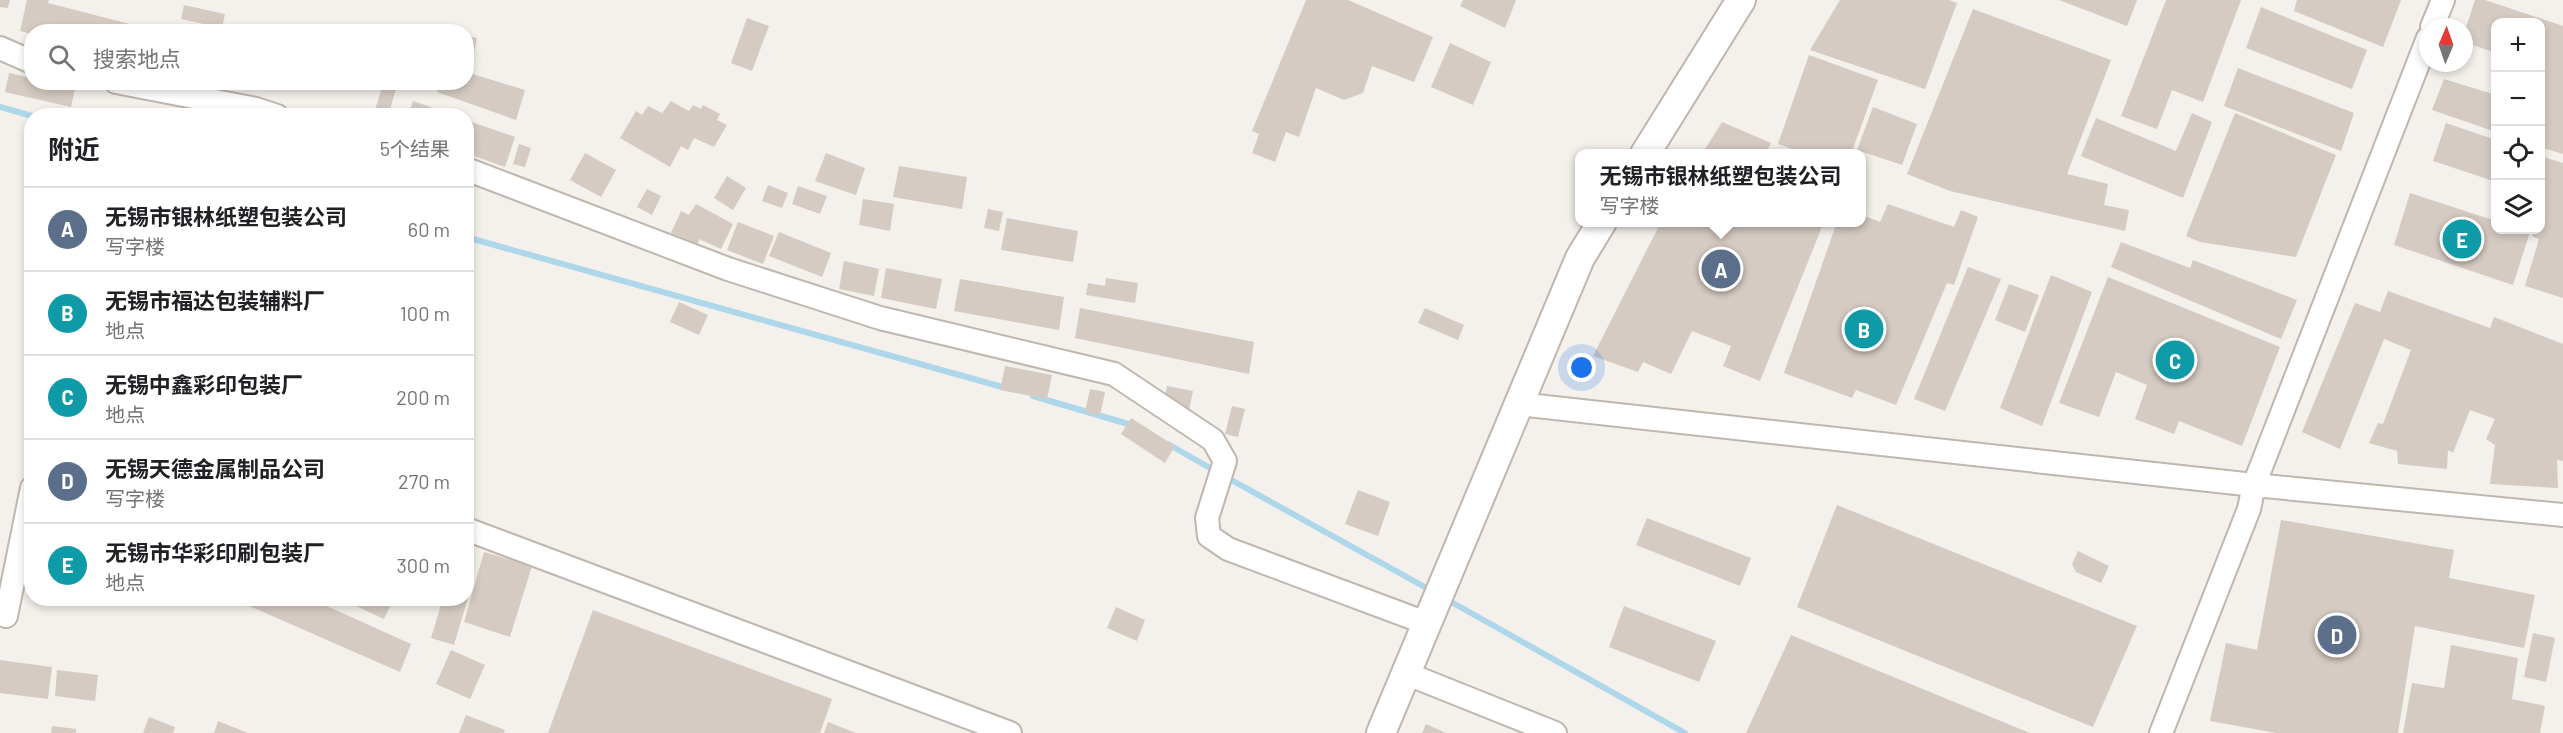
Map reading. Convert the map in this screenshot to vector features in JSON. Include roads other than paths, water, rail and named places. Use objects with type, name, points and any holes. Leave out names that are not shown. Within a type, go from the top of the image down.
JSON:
[{"type":"street","points":[[1648,149],[1741,0]]},
{"type":"street","points":[[2436,18],[2443,0]]},
{"type":"street","points":[[0,48],[24,58]]},
{"type":"street","points":[[2161,733],[2249,509],[2254,485],[2419,61]]},
{"type":"street","points":[[157,90],[251,108]]},
{"type":"street","points":[[474,172],[728,269],[869,314],[1114,374],[1213,440],[1225,461],[1208,518],[1209,536],[1228,549],[1433,605]]},
{"type":"street","points":[[1381,733],[1580,258],[1599,227]]},
{"type":"street","points":[[1518,404],[2254,485],[2563,515]]},
{"type":"street","points":[[6,616],[24,527]]},
{"type":"street","points":[[474,532],[1010,733]]},
{"type":"street","points":[[1405,673],[1555,733]]},
{"type":"waterway","points":[[0,107],[24,114]]},
{"type":"waterway","points":[[474,239],[1006,388]]},
{"type":"waterway","points":[[1033,396],[1135,426]]},
{"type":"waterway","points":[[1168,444],[1217,472]]},
{"type":"waterway","points":[[1226,477],[1432,591]]},
{"type":"waterway","points":[[1446,599],[1685,733]]},
{"type":"place","name":"无锡市华彩印刷包装厂","points":[[2462,239]]},
{"type":"place","name":"无锡市银林纸塑包装公司","points":[[1721,269]]},
{"type":"place","name":"无锡市福达包装辅料厂","points":[[1864,329]]},
{"type":"place","name":"无锡中鑫彩印包装厂","points":[[2175,360]]},
{"type":"place","name":"无锡天德金属制品公司","points":[[2337,635]]}]
